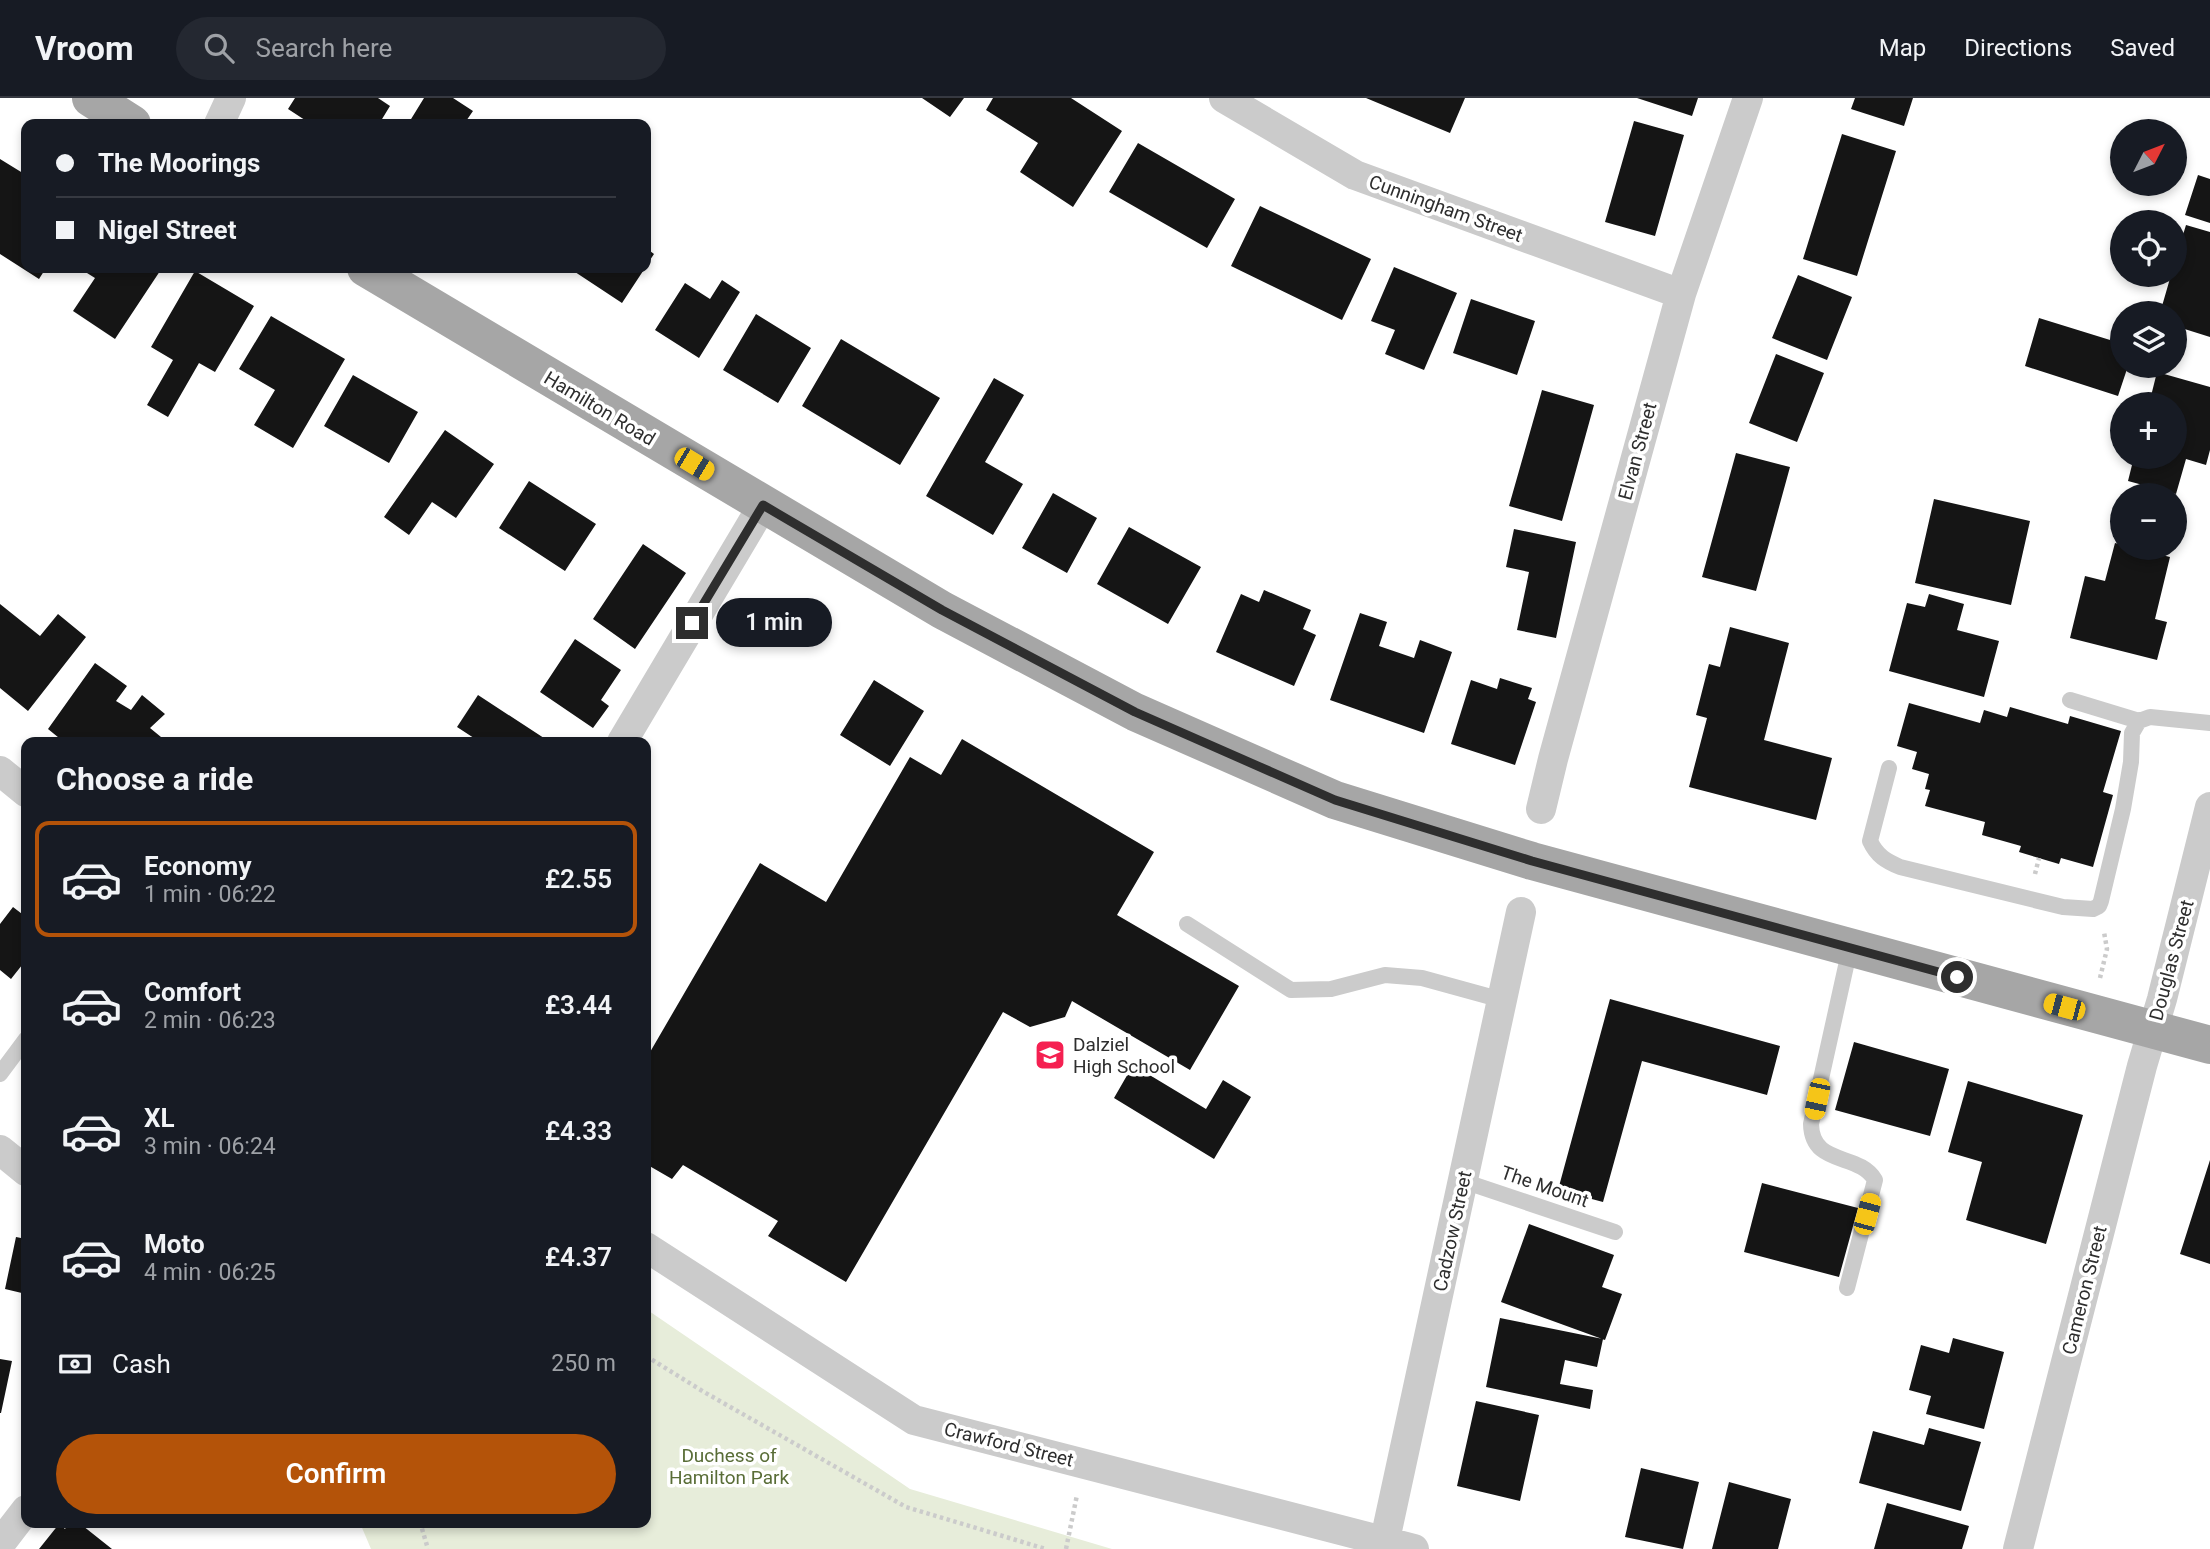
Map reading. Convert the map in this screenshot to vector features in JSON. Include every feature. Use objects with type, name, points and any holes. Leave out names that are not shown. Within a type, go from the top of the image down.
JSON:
[{"type":"main road","points":[[91,98],[124,119]]},
{"type":"main road","name":"Hamilton Road","points":[[374,273],[942,610],[1135,712],[1335,800],[1532,861],[2210,1045]]},
{"type":"street","points":[[221,119],[231,98]]},
{"type":"street","name":"Cunningham Street","points":[[1224,98],[1355,175],[1681,294]]},
{"type":"street","name":"Elvan Street","points":[[1541,809],[1681,294],[1748,98]]},
{"type":"street","points":[[625,737],[763,505]]},
{"type":"street","points":[[0,771],[21,788]]},
{"type":"street","name":"Douglas Street","points":[[2153,1031],[2210,807]]},
{"type":"street","name":"Cadzow Street","points":[[1384,1545],[1521,912]]},
{"type":"street","name":"Cameron Street","points":[[2018,1549],[2153,1031]]},
{"type":"street","points":[[0,1150],[21,1167]]},
{"type":"street","name":"Crawford Street","points":[[651,1250],[914,1420],[1384,1545],[1413,1549]]},
{"type":"street","points":[[0,1544],[21,1517]]},
{"type":"lane","points":[[2070,700],[2138,721],[2150,717],[2210,723]]},
{"type":"lane","points":[[1889,768],[1870,841],[1875,851],[1885,860],[1900,867],[2063,907],[2094,909],[2101,901],[2123,809],[2132,762],[2132,733],[2138,721]]},
{"type":"lane","points":[[1186,924],[1291,990],[1331,989],[1385,975],[1422,978],[1502,1000]]},
{"type":"lane","points":[[1847,1288],[1875,1180],[1870,1172],[1861,1167],[1826,1153],[1811,1136],[1811,1124],[1850,948]]},
{"type":"lane","points":[[0,1073],[21,1046]]},
{"type":"lane","name":"The Mount","points":[[1463,1181],[1615,1232]]},
{"type":"path","points":[[2091,1014],[2107,948],[2098,907]]},
{"type":"path","points":[[651,1359],[906,1507],[1046,1549]]},
{"type":"path","points":[[1066,1549],[1083,1463]]},
{"type":"path","points":[[422,1528],[428,1549]]},
{"type":"green space","name":"Duchess of Hamilton Park","points":[[651,1312],[910,1489],[1112,1549],[371,1549],[362,1528],[651,1528]]},
{"type":"building","points":[[295,98],[378,98],[390,106],[382,119],[303,119],[288,109]]},
{"type":"building","points":[[424,98],[453,98],[473,111],[467,119],[411,119]]},
{"type":"building","points":[[922,98],[964,98],[950,117]]},
{"type":"building","points":[[993,98],[1071,98],[1122,131],[1073,207],[1020,172],[1038,143],[986,110]]},
{"type":"building","points":[[1366,98],[1465,98],[1450,133]]},
{"type":"building","points":[[1637,98],[1698,98],[1692,116]]},
{"type":"building","points":[[1855,98],[1913,98],[1904,126],[1851,109]]},
{"type":"building","points":[[1634,121],[1684,135],[1655,236],[1605,222]]},
{"type":"building","points":[[1842,134],[1896,151],[1857,276],[1803,259]]},
{"type":"building","points":[[1138,143],[1235,199],[1207,248],[1109,192]]},
{"type":"building","points":[[0,159],[21,172],[21,267],[0,254]]},
{"type":"building","points":[[2198,175],[2210,179],[2210,223],[2187,216]]},
{"type":"building","points":[[1260,206],[1371,259],[1342,320],[1231,266]]},
{"type":"building","points":[[2187,225],[2210,232],[2210,337],[2187,330],[2187,301],[2163,301],[2168,287],[2187,287]]},
{"type":"building","points":[[1394,267],[1457,293],[1424,370],[1385,354],[1395,330],[1371,321]]},
{"type":"building","points":[[30,273],[43,273],[39,279]]},
{"type":"building","points":[[87,273],[159,273],[115,339],[73,311],[95,278]]},
{"type":"building","points":[[194,273],[198,273],[254,306],[215,372],[199,363],[168,417],[147,405],[173,360],[151,347]]},
{"type":"building","points":[[577,273],[642,273],[622,303]]},
{"type":"building","points":[[1798,275],[1852,297],[1827,360],[1772,338]]},
{"type":"building","points":[[722,280],[740,292],[699,358],[655,330],[685,283],[710,299]]},
{"type":"building","points":[[1471,299],[1535,321],[1517,375],[1453,353]]},
{"type":"building","points":[[756,314],[811,348],[778,403],[723,370]]},
{"type":"building","points":[[271,316],[345,359],[293,448],[254,425],[275,390],[239,369]]},
{"type":"building","points":[[2039,318],[2110,340],[2110,378],[2124,378],[2119,392],[2110,393],[2025,366]]},
{"type":"building","points":[[841,339],[940,398],[900,465],[802,406]]},
{"type":"building","points":[[1776,354],[1824,373],[1797,442],[1749,423]]},
{"type":"building","points":[[353,375],[418,412],[389,463],[324,426]]},
{"type":"building","points":[[994,378],[1024,395],[985,462],[1023,484],[993,535],[926,496]]},
{"type":"building","points":[[2156,378],[2178,378],[2210,387],[2210,450],[2206,465],[2187,459],[2187,392],[2152,392]]},
{"type":"building","points":[[1542,390],[1594,405],[1562,521],[1509,506]]},
{"type":"building","points":[[445,430],[494,464],[456,518],[432,502],[409,535],[384,517]]},
{"type":"building","points":[[1736,453],[1790,467],[1756,591],[1702,577]]},
{"type":"building","points":[[2131,469],[2183,469],[2179,483],[2128,481]]},
{"type":"building","points":[[529,481],[596,524],[565,571],[499,528]]},
{"type":"building","points":[[1053,493],[1097,518],[1067,573],[1022,548]]},
{"type":"building","points":[[1934,499],[2030,521],[2011,605],[1915,583]]},
{"type":"building","points":[[1129,527],[1201,567],[1168,624],[1097,584]]},
{"type":"building","points":[[1514,529],[1576,542],[1556,638],[1517,630],[1529,572],[1506,567]]},
{"type":"building","points":[[643,544],[686,573],[635,649],[593,619]]},
{"type":"building","points":[[2111,560],[2169,560],[2155,619],[2167,622],[2157,660],[2070,638],[2085,576],[2105,581]]},
{"type":"building","points":[[1264,590],[1311,610],[1303,629],[1316,635],[1294,686],[1216,652],[1241,594],[1259,602]]},
{"type":"building","points":[[1929,594],[1964,604],[1957,630],[1999,641],[1984,697],[1889,671],[1907,603],[1925,607]]},
{"type":"building","points":[[0,604],[40,636],[58,614],[86,637],[28,711],[0,688]]},
{"type":"building","points":[[1360,613],[1387,622],[1379,646],[1414,658],[1420,640],[1452,652],[1424,733],[1330,700]]},
{"type":"building","points":[[1730,627],[1789,643],[1764,740],[1832,758],[1816,820],[1689,787],[1707,718],[1696,715],[1709,664],[1720,667]]},
{"type":"building","points":[[575,639],[621,670],[601,700],[609,706],[593,728],[540,692]]},
{"type":"building","points":[[95,663],[127,686],[116,701],[131,710],[142,695],[165,714],[150,728],[161,737],[58,737],[48,729]]},
{"type":"building","points":[[1500,678],[1532,688],[1528,699],[1536,702],[1515,765],[1451,744],[1471,680],[1497,689]]},
{"type":"building","points":[[874,680],[924,711],[890,766],[840,735]]},
{"type":"building","points":[[478,695],[542,737],[472,737],[457,727]]},
{"type":"building","points":[[1909,703],[1980,723],[1984,710],[2007,717],[2010,707],[2068,724],[2070,716],[2121,731],[2103,792],[2113,795],[2093,867],[2061,858],[2059,864],[2019,852],[2021,846],[1982,835],[1985,822],[1925,806],[1930,790],[1925,789],[1929,774],[1912,769],[1917,752],[1897,746]]},
{"type":"building","name":"Dalziel High School","points":[[962,739],[1154,852],[1117,915],[1239,986],[1190,1070],[1072,1001],[1065,1017],[1030,1027],[1003,1012],[846,1282],[768,1236],[778,1221],[683,1165],[672,1179],[651,1167],[651,1050],[760,863],[826,902],[910,757],[941,775]]},
{"type":"building","points":[[13,907],[21,913],[21,966],[11,979],[0,970],[0,924]]},
{"type":"building","points":[[1610,999],[1780,1046],[1767,1095],[1642,1061],[1603,1202],[1558,1190]]},
{"type":"building","points":[[1854,1042],[1949,1069],[1930,1136],[1835,1110]]},
{"type":"building","points":[[1133,1065],[1206,1109],[1223,1080],[1251,1097],[1214,1159],[1114,1098]]},
{"type":"building","points":[[1968,1081],[2083,1115],[2046,1244],[1966,1220],[1982,1162],[1948,1152]]},
{"type":"building","points":[[2210,1160],[2210,1264],[2180,1254]]},
{"type":"building","points":[[1762,1183],[1858,1208],[1839,1277],[1744,1252]]},
{"type":"building","points":[[1529,1224],[1614,1255],[1602,1287],[1622,1294],[1605,1340],[1501,1302]]},
{"type":"building","points":[[16,1237],[21,1238],[21,1293],[5,1289]]},
{"type":"building","points":[[1500,1318],[1603,1339],[1597,1367],[1565,1360],[1560,1384],[1593,1390],[1590,1409],[1486,1387]]},
{"type":"building","points":[[1953,1338],[2004,1352],[1984,1429],[1926,1414],[1931,1396],[1909,1390],[1921,1345],[1949,1353]]},
{"type":"building","points":[[0,1359],[12,1361],[1,1413],[0,1413]]},
{"type":"building","points":[[1476,1401],[1539,1415],[1520,1501],[1457,1486]]},
{"type":"building","points":[[1929,1428],[1981,1442],[1961,1511],[1859,1483],[1873,1431],[1924,1445]]},
{"type":"building","points":[[1641,1468],[1699,1482],[1683,1549],[1625,1537]]},
{"type":"building","points":[[1729,1482],[1791,1499],[1778,1549],[1712,1549]]},
{"type":"building","points":[[1887,1503],[1969,1526],[1962,1549],[1874,1549]]},
{"type":"building","points":[[56,1528],[86,1528],[112,1549],[39,1549]]},
{"type":"place","name":"Dalziel High School","points":[[1050,1055]]},
{"type":"route","points":[[692,623],[763,505],[942,610],[1135,712],[1335,800],[1532,861],[1957,977]]}]
